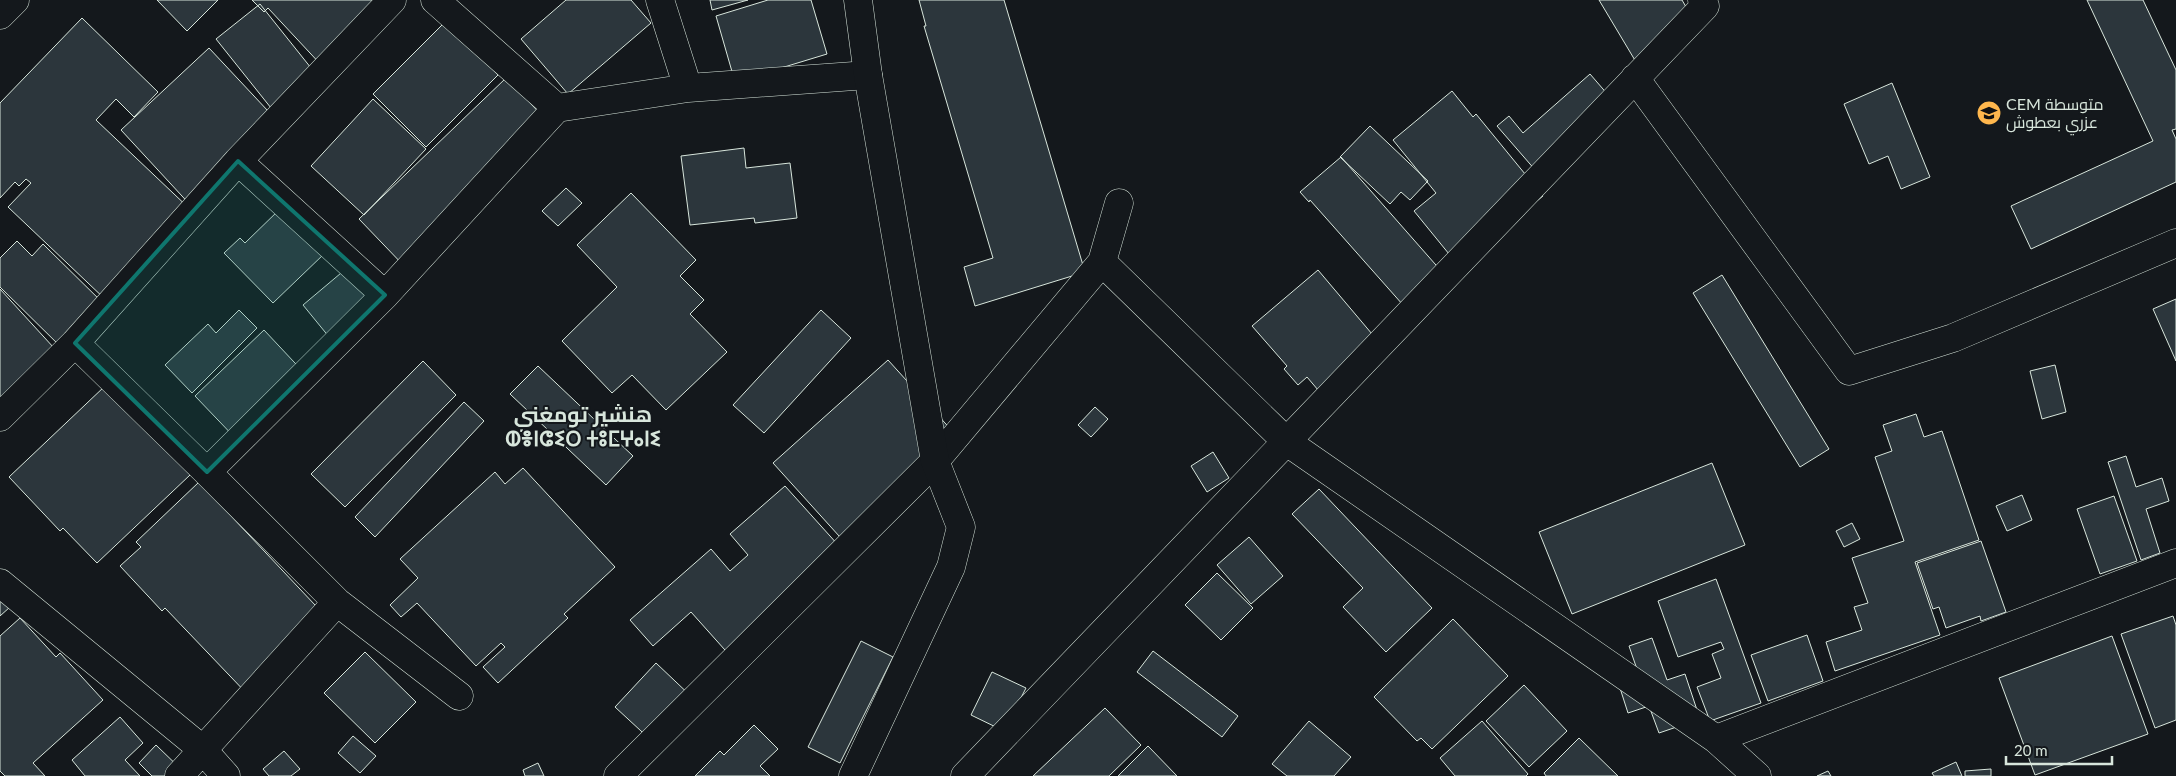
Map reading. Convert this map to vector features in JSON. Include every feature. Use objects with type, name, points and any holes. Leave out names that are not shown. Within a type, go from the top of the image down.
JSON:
[{"type":"street","points":[[0,15],[15,0]]},
{"type":"street","points":[[0,417],[75,343],[238,161],[392,0]]},
{"type":"street","points":[[435,0],[557,108]]},
{"type":"street","points":[[660,0],[688,88]]},
{"type":"street","points":[[853,776],[951,567],[961,527],[935,461],[868,75],[858,0]]},
{"type":"street","points":[[965,776],[1705,6],[1702,0]]},
{"type":"street","points":[[207,472],[385,295],[557,108],[688,88],[868,75]]},
{"type":"street","points":[[1635,78],[1848,371],[1953,338],[2176,243]]},
{"type":"street","points":[[238,161],[385,295]]},
{"type":"street","points":[[618,776],[935,461],[1102,262],[1119,203]]},
{"type":"street","points":[[1102,262],[1287,442],[1716,738],[1757,776]]},
{"type":"street","points":[[75,343],[337,602],[459,696]]},
{"type":"street","points":[[1716,738],[2176,563]]},
{"type":"street","points":[[0,583],[202,749],[226,776]]},
{"type":"street","points":[[179,776],[337,602]]},
{"type":"highlighted area","points":[[238,161],[385,295],[207,472],[75,343]]},
{"type":"building","points":[[157,0],[218,0],[187,31]]},
{"type":"building","points":[[252,0],[397,0],[324,68],[268,8],[264,12]]},
{"type":"building","points":[[566,0],[631,0],[651,23],[568,94],[521,39]]},
{"type":"building","points":[[710,0],[748,0],[712,10]]},
{"type":"building","points":[[768,0],[811,0],[827,54],[735,82],[716,16]]},
{"type":"building","points":[[919,0],[1004,0],[1085,272],[975,306],[964,267],[993,258],[924,26],[926,26]]},
{"type":"building","points":[[1599,0],[1682,0],[1700,31],[1639,67]]},
{"type":"building","points":[[2087,0],[2143,0],[2176,70],[2176,129],[2172,130],[2176,139],[2176,182],[2031,249],[2011,206],[2153,141]]},
{"type":"building","points":[[260,4],[319,78],[275,113],[216,39]]},
{"type":"building","points":[[82,18],[158,92],[134,117],[116,99],[96,120],[193,212],[107,301],[8,207],[31,183],[26,179],[19,186],[15,182],[0,198],[0,103]]},
{"type":"building","points":[[445,22],[498,75],[426,147],[373,94]]},
{"type":"building","points":[[209,48],[283,127],[194,209],[121,130]]},
{"type":"building","points":[[1590,74],[1622,111],[1543,179],[1497,126],[1509,116],[1523,133]]},
{"type":"building","points":[[506,78],[554,128],[407,269],[359,219]]},
{"type":"building","points":[[1892,83],[1930,177],[1901,189],[1888,156],[1869,164],[1844,104]]},
{"type":"building","points":[[1452,91],[1473,117],[1476,114],[1543,196],[1458,265],[1414,211],[1436,193],[1393,140]]},
{"type":"building","points":[[373,99],[426,149],[364,215],[311,166]]},
{"type":"building","points":[[1370,126],[1428,181],[1410,200],[1401,192],[1390,204],[1340,157]]},
{"type":"building","points":[[744,148],[746,168],[790,163],[797,218],[755,223],[754,218],[690,225],[681,156]]},
{"type":"building","points":[[1341,157],[1450,281],[1411,314],[1310,200],[1309,202],[1300,192]]},
{"type":"building","points":[[566,188],[582,203],[558,226],[542,211]]},
{"type":"building","points":[[631,193],[696,260],[680,276],[704,300],[690,314],[727,352],[666,410],[632,375],[612,393],[562,341],[617,287],[577,245]]},
{"type":"building","points":[[281,208],[325,253],[273,303],[224,253],[240,238],[245,243]]},
{"type":"building","points":[[17,241],[32,256],[43,244],[107,307],[64,350],[0,287],[0,258]]},
{"type":"building","points":[[347,268],[378,307],[334,343],[303,305]]},
{"type":"building","points":[[1318,270],[1383,347],[1324,397],[1307,377],[1298,385],[1284,369],[1287,366],[1252,326]]},
{"type":"building","points":[[1722,275],[1829,449],[1800,467],[1693,293]]},
{"type":"building","points":[[0,289],[65,360],[0,419]]},
{"type":"building","points":[[2176,299],[2176,361],[2153,309]]},
{"type":"building","points":[[239,310],[257,328],[192,393],[165,365],[208,324],[216,333]]},
{"type":"building","points":[[821,310],[851,338],[764,433],[733,405]]},
{"type":"building","points":[[264,330],[309,378],[240,443],[195,396]]},
{"type":"building","points":[[888,360],[964,444],[849,547],[773,463]]},
{"type":"building","points":[[423,361],[456,395],[345,507],[311,474]]},
{"type":"building","points":[[2055,365],[2066,412],[2042,419],[2030,371]]},
{"type":"building","points":[[538,366],[633,456],[606,485],[510,394]]},
{"type":"building","points":[[105,386],[190,475],[97,563],[63,528],[60,531],[9,477]]},
{"type":"building","points":[[464,402],[484,421],[375,537],[355,517]]},
{"type":"building","points":[[1095,407],[1108,419],[1091,437],[1078,425]]},
{"type":"building","points":[[1916,414],[1924,437],[1942,431],[1979,540],[1915,562],[1940,635],[1835,671],[1826,642],[1862,630],[1854,607],[1868,603],[1852,558],[1904,541],[1875,457],[1892,451],[1883,425]]},
{"type":"building","points":[[1213,452],[1229,478],[1207,492],[1191,466]]},
{"type":"building","points":[[2126,456],[2136,487],[2162,478],[2169,501],[2146,509],[2160,553],[2141,560],[2108,462]]},
{"type":"building","points":[[1712,463],[1745,545],[1572,614],[1539,532]]},
{"type":"building","points":[[523,468],[615,567],[564,614],[568,618],[498,683],[483,667],[505,647],[501,643],[476,666],[417,603],[401,617],[390,605],[418,578],[400,559],[495,472],[505,484]]},
{"type":"building","points":[[199,482],[332,623],[251,698],[165,608],[162,611],[120,566],[141,547],[136,542]]},
{"type":"building","points":[[785,486],[848,556],[733,659],[691,612],[653,646],[630,620],[711,549],[730,571],[748,555],[730,534]]},
{"type":"building","points":[[1319,489],[1432,608],[1386,652],[1343,607],[1363,588],[1292,514]]},
{"type":"building","points":[[2022,495],[2032,520],[2007,531],[1996,506]]},
{"type":"building","points":[[2114,496],[2137,561],[2100,574],[2077,509]]},
{"type":"building","points":[[1852,523],[1860,539],[1844,547],[1836,531]]},
{"type":"building","points":[[1249,537],[1283,576],[1251,604],[1217,565]]},
{"type":"building","points":[[1981,541],[2006,612],[1981,621],[1980,616],[1946,628],[1939,607],[1933,609],[1917,563]]},
{"type":"building","points":[[1217,573],[1253,608],[1221,640],[1185,605]]},
{"type":"building","points":[[1716,579],[1761,703],[1710,721],[1697,687],[1721,678],[1712,654],[1724,649],[1721,642],[1678,657],[1658,601]]},
{"type":"building","points":[[0,597],[10,607],[0,616]]},
{"type":"building","points":[[2173,616],[2176,625],[2176,720],[2155,728],[2121,634]]},
{"type":"building","points":[[20,618],[56,657],[60,653],[103,700],[33,763],[45,776],[5,776],[0,771],[0,636]]},
{"type":"building","points":[[1453,619],[1508,676],[1432,749],[1421,738],[1417,741],[1374,697]]},
{"type":"building","points":[[1807,635],[1823,681],[1768,701],[1751,655]]},
{"type":"building","points":[[2112,636],[2148,734],[2035,775],[1999,678]]},
{"type":"building","points":[[1652,638],[1667,680],[1685,674],[1700,719],[1659,733],[1649,706],[1628,713],[1619,685],[1640,678],[1629,646]]},
{"type":"building","points":[[861,641],[893,657],[840,763],[808,747]]},
{"type":"building","points":[[1153,651],[1238,716],[1222,737],[1137,672]]},
{"type":"building","points":[[365,652],[416,702],[375,743],[324,693]]},
{"type":"building","points":[[656,663],[695,700],[654,743],[615,707]]},
{"type":"building","points":[[992,672],[1026,688],[1004,731],[971,715]]},
{"type":"building","points":[[1524,685],[1567,731],[1529,767],[1486,721]]},
{"type":"building","points":[[1105,708],[1141,745],[1109,776],[1033,776]]},
{"type":"building","points":[[120,717],[143,743],[125,760],[140,776],[85,776],[72,760]]},
{"type":"building","points":[[1309,721],[1351,757],[1334,776],[1287,776],[1272,764]]},
{"type":"building","points":[[1482,721],[1528,774],[1526,776],[1455,776],[1440,758]]},
{"type":"building","points":[[754,725],[778,749],[760,766],[770,776],[695,776],[720,751],[724,755]]},
{"type":"building","points":[[353,736],[376,756],[360,773],[338,753]]},
{"type":"building","points":[[1579,738],[1618,776],[1546,776],[1544,773]]},
{"type":"building","points":[[156,745],[188,776],[152,776],[139,763]]},
{"type":"building","points":[[1148,746],[1177,776],[1118,776]]},
{"type":"building","points":[[284,751],[300,769],[291,776],[269,776],[263,769]]},
{"type":"building","points":[[1956,762],[1962,776],[1934,776],[1932,773]]},
{"type":"building","points":[[538,763],[544,776],[525,776],[523,770]]},
{"type":"building","points":[[1991,769],[1991,776],[1965,776],[1965,771]]},
{"type":"building","points":[[1828,771],[1831,776],[1817,776]]},
{"type":"place","name":"CEM متوسطة عزري بعطوش","points":[[1989,113]]},
{"type":"district","name":"هنشير تومغني ⵀⴻⵏⵛⵉⵔ ⵜⵓⵎⵖⴰⵏⵉ","points":[[583,427]]}]
